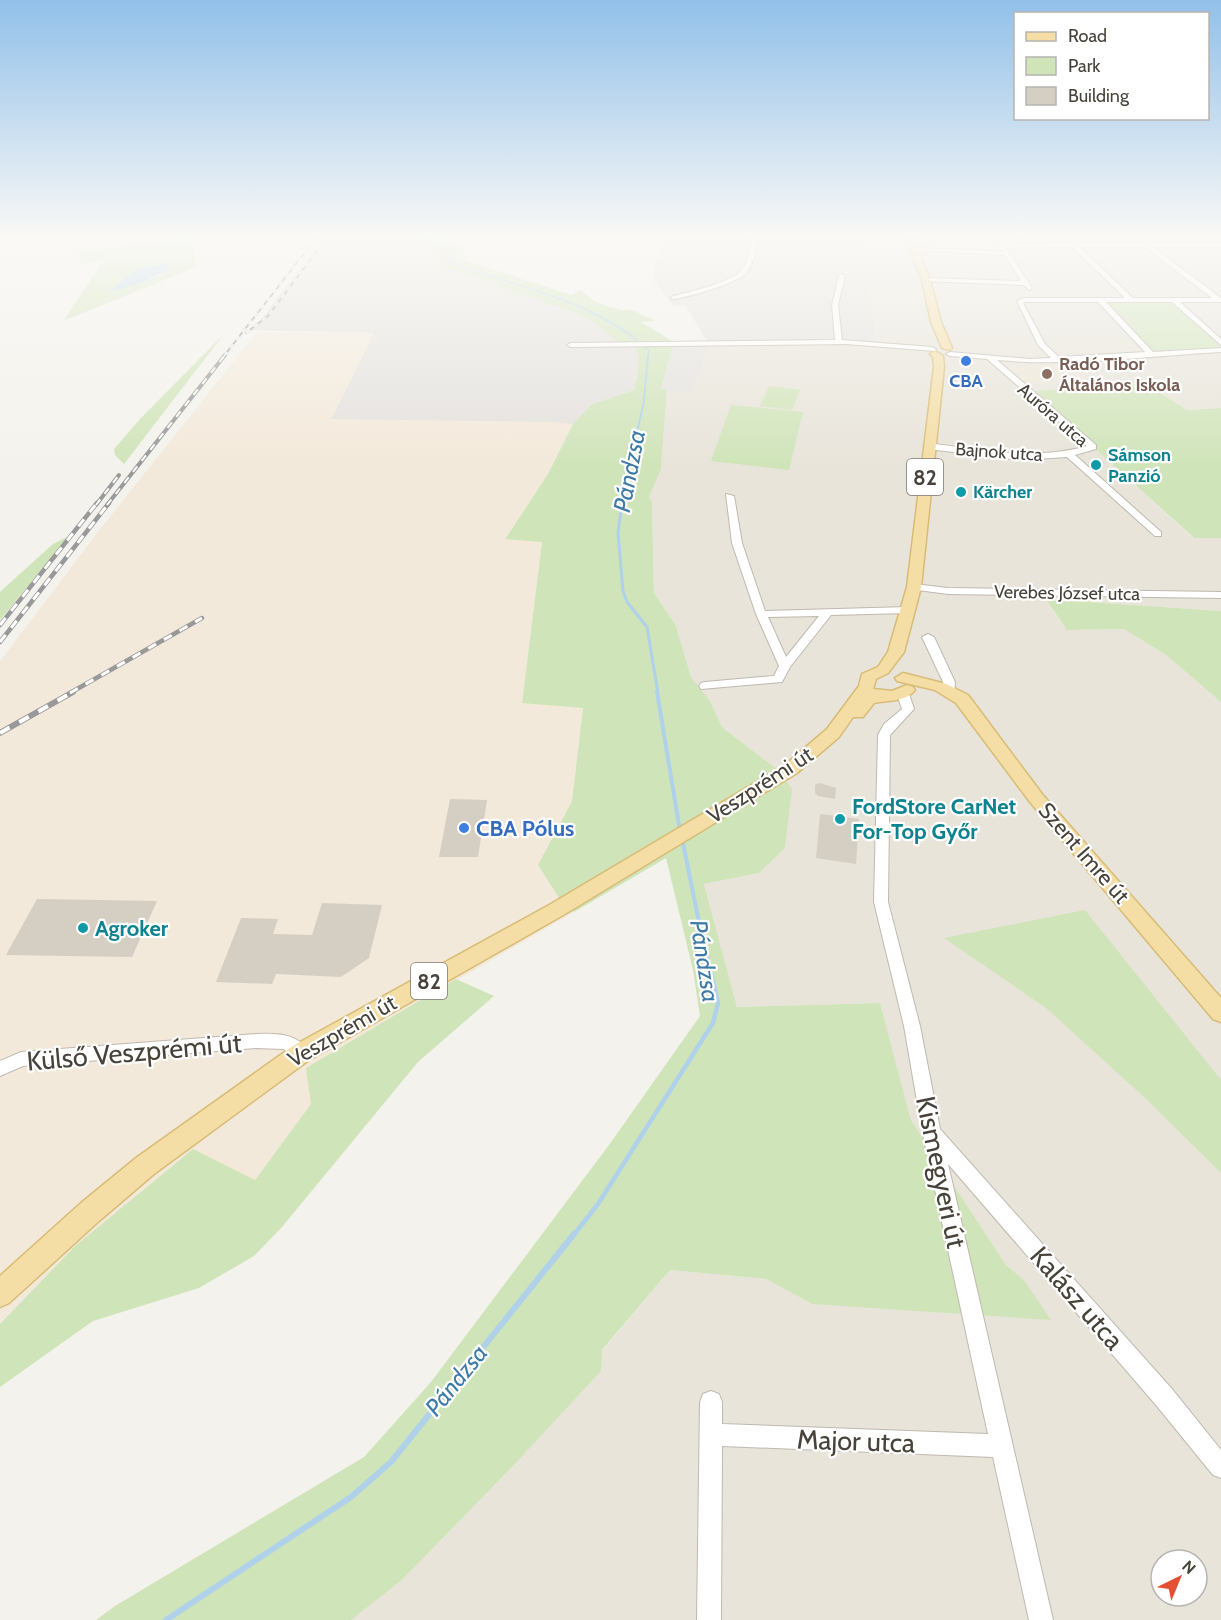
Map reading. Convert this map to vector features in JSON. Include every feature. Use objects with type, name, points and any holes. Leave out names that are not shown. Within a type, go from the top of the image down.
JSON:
[{"type":"main road","points":[[935,314],[941,351]]},
{"type":"main road","name":"82","points":[[898,688],[901,641],[914,587],[928,446],[941,351]]},
{"type":"main road","name":"82","points":[[872,679],[891,662],[901,641]]},
{"type":"main road","points":[[898,688],[872,679],[874,692],[898,688],[950,692]]},
{"type":"main road","name":"Veszprémi út","points":[[833,733],[872,679]]},
{"type":"main road","name":"Veszprémi út","points":[[0,1293],[81,1219],[146,1166],[301,1053],[558,909],[791,769],[849,722],[866,701],[898,688]]},
{"type":"main road","name":"Szent Imre út","points":[[950,692],[967,705],[1036,798],[1221,1013]]},
{"type":"street","points":[[836,314],[839,342]]},
{"type":"street","points":[[1025,314],[1042,345],[1058,360]]},
{"type":"street","points":[[1113,314],[1152,355]]},
{"type":"street","points":[[1189,314],[1221,343]]},
{"type":"street","points":[[571,345],[839,342],[889,345],[990,358],[1058,360],[1221,350],[1218,352],[1221,356],[1183,353]]},
{"type":"street","name":"Auróra utca","points":[[990,358],[1093,447],[1069,454]]},
{"type":"street","name":"Bajnok utca","points":[[928,446],[1020,457],[1069,454]]},
{"type":"street","name":"Auróra utca","points":[[1069,454],[1158,534]]},
{"type":"street","points":[[729,496],[737,543],[761,614],[785,666]]},
{"type":"street","name":"Verebes József utca","points":[[914,587],[948,591],[1221,595]]},
{"type":"street","points":[[761,614],[908,610]]},
{"type":"street","points":[[705,686],[778,679],[785,666],[826,613]]},
{"type":"street","name":"Szent Imre út","points":[[928,637],[949,682],[950,692]]},
{"type":"street","name":"Kismegyeri út","points":[[898,688],[908,709],[902,718],[887,727],[884,735],[881,902],[912,1026],[931,1131],[1041,1620]]},
{"type":"street","name":"Külső Veszprémi út","points":[[0,1069],[21,1059],[256,1041],[278,1040],[292,1043],[301,1053]]},
{"type":"street","name":"Kalász utca","points":[[931,1131],[1164,1397],[1221,1467]]},
{"type":"street","points":[[709,1620],[711,1402]]},
{"type":"street","name":"Major utca","points":[[711,1435],[1002,1446]]},
{"type":"shaded area","points":[[265,314],[577,314],[597,325],[617,342],[633,343],[640,357],[634,390],[592,404],[573,424],[331,419],[374,333],[248,330]]},
{"type":"shaded area","points":[[690,314],[873,314],[878,344],[708,345],[702,368],[691,392],[661,390],[674,342],[706,340]]},
{"type":"shaded area","points":[[873,314],[1221,314],[1221,408],[1187,410],[1145,383],[1032,391],[1193,538],[1221,538],[1221,611],[1075,601],[1047,602],[1067,630],[1124,629],[1166,655],[1221,702],[1221,1620],[351,1620],[402,1580],[511,1468],[602,1351],[670,1270],[766,1279],[812,1304],[1024,1280],[1006,1265],[911,1120],[880,1003],[737,1007],[704,884],[759,873],[778,770],[722,727],[710,701],[691,678],[676,626],[654,593],[652,503],[649,497],[661,469],[667,390],[691,391],[702,368],[707,345],[878,340]]},
{"type":"shaded area","points":[[257,332],[374,333],[331,419],[573,424],[548,474],[505,538],[542,541],[522,702],[583,708],[572,801],[538,865],[559,898],[574,912],[307,1068],[312,1103],[255,1180],[74,1247],[0,1324],[0,661],[101,528]]},
{"type":"shaded area","name":"Radó Tibor Általános Iskola","points":[[1064,363],[1086,380],[1029,385],[1008,368]]},
{"type":"green space","points":[[68,314],[81,314],[63,321]]},
{"type":"green space","points":[[578,314],[639,314],[656,321],[641,322],[674,342],[661,389],[667,390],[661,469],[649,497],[652,502],[654,593],[676,626],[691,677],[710,701],[722,727],[778,770],[792,789],[785,848],[759,873],[704,884],[737,1007],[880,1003],[911,1120],[1006,1265],[1024,1280],[1051,1320],[812,1304],[766,1279],[670,1270],[602,1350],[601,1371],[402,1580],[351,1620],[96,1620],[115,1606],[364,1457],[431,1382],[609,1145],[700,1016],[693,970],[666,858],[574,912],[559,898],[538,865],[572,801],[583,708],[522,703],[542,542],[505,539],[548,474],[573,424],[592,404],[634,390],[638,366],[638,354],[633,343],[617,342],[597,325]]},
{"type":"green space","points":[[1115,314],[1187,314],[1221,347],[1153,353]]},
{"type":"green space","points":[[224,334],[124,464],[115,455],[114,449],[141,418]]},
{"type":"green space","points":[[1145,383],[1187,410],[1221,408],[1221,538],[1194,538],[1031,391]]},
{"type":"green space","points":[[769,386],[800,390],[792,410],[760,406]]},
{"type":"green space","points":[[731,405],[803,412],[789,470],[711,461]]},
{"type":"green space","points":[[69,536],[0,620],[0,592],[53,544]]},
{"type":"green space","points":[[1047,601],[1221,611],[1221,702],[1166,655],[1124,629],[1067,630]]},
{"type":"green space","points":[[1085,910],[1221,1080],[1221,1173],[1144,1097],[1046,1008],[944,938]]},
{"type":"green space","points":[[456,979],[494,996],[418,1062],[282,1227],[254,1256],[199,1288],[93,1321],[0,1387],[0,1324],[74,1247],[193,1149],[255,1180],[311,1104],[306,1068]]},
{"type":"building","points":[[819,783],[836,788],[835,799],[818,796],[815,793],[815,785]]},
{"type":"building","name":"CBA Pólus","points":[[450,799],[487,800],[478,857],[439,857]]},
{"type":"building","name":"FordStore CarNet For-Top Győr","points":[[820,814],[859,819],[856,864],[816,858]]},
{"type":"building","name":"Agroker","points":[[37,899],[157,901],[132,957],[6,955]]},
{"type":"building","points":[[322,903],[382,905],[369,958],[341,977],[276,974],[272,984],[216,982],[241,918],[278,919],[273,934],[312,935]]},
{"type":"waterway","name":"Pándzsa","points":[[594,314],[629,334],[649,351],[648,356]]},
{"type":"waterway","name":"Pándzsa","points":[[621,505],[644,401],[648,355]]},
{"type":"waterway","name":"Pándzsa","points":[[622,503],[618,533],[623,591],[627,602],[647,627],[658,693]]},
{"type":"waterway","name":"Pándzsa","points":[[657,692],[680,831]]},
{"type":"waterway","name":"Pándzsa","points":[[682,838],[701,932]]},
{"type":"waterway","name":"Pándzsa","points":[[573,1236],[598,1204],[713,1023],[718,1003],[701,931]]},
{"type":"waterway","name":"Pándzsa","points":[[166,1620],[351,1497],[391,1462],[574,1234]]},
{"type":"railway","points":[[224,356],[257,314]]},
{"type":"railway","points":[[246,333],[270,314]]},
{"type":"railway","points":[[107,505],[225,355]]},
{"type":"railway","points":[[96,505],[119,475]]},
{"type":"railway","points":[[0,625],[97,503]]},
{"type":"railway","points":[[0,642],[109,503]]},
{"type":"railway","points":[[70,693],[202,618]]},
{"type":"railway","points":[[0,733],[73,692]]},
{"type":"place","name":"CBA","points":[[966,361]]},
{"type":"place","name":"Radó Tibor Általános Iskola","points":[[1047,374]]},
{"type":"place","name":"Sámson Panzió","points":[[1096,465]]},
{"type":"place","name":"Kärcher","points":[[961,492]]},
{"type":"place","name":"FordStore CarNet For-Top Győr","points":[[840,819]]},
{"type":"place","name":"CBA Pólus","points":[[464,828]]},
{"type":"place","name":"Agroker","points":[[83,928]]}]
